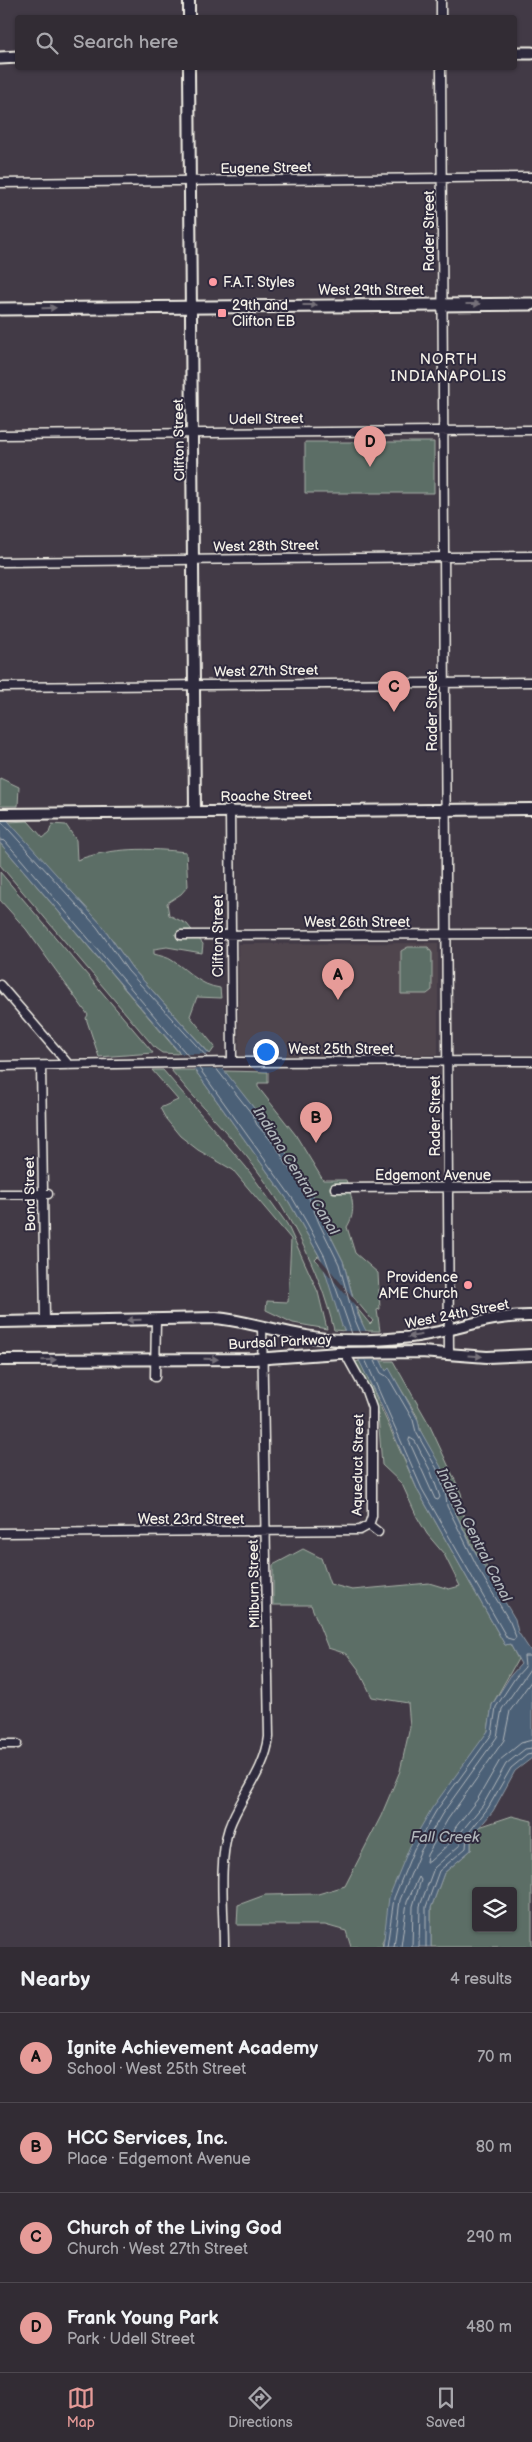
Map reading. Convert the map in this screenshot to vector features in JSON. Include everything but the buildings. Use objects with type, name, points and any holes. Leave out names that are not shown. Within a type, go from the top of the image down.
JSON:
[{"type":"main road","points":[[517,53],[532,53]]},
{"type":"main road","points":[[0,58],[15,57]]},
{"type":"main road","name":"West 29th Street","points":[[0,309],[532,304]]},
{"type":"street","points":[[189,0],[189,15]]},
{"type":"street","points":[[440,0],[441,15]]},
{"type":"street","name":"Clifton Street","points":[[189,70],[195,811]]},
{"type":"street","name":"Rader Street","points":[[441,70],[449,1354]]},
{"type":"street","name":"Eugene Street","points":[[0,183],[532,177]]},
{"type":"street","name":"Udell Street","points":[[0,435],[532,430]]},
{"type":"street","name":"West 28th Street","points":[[0,562],[532,556]]},
{"type":"street","name":"West 27th Street","points":[[0,687],[532,682]]},
{"type":"street","name":"Roache Street","points":[[0,814],[230,810],[532,809]]},
{"type":"street","name":"Clifton Street","points":[[230,810],[232,934],[230,1062]]},
{"type":"street","name":"West 26th Street","points":[[181,935],[532,934]]},
{"type":"street","points":[[0,985],[69,1065]]},
{"type":"street","name":"West 25th Street","points":[[0,1066],[532,1060]]},
{"type":"street","name":"Bond Street","points":[[40,1066],[45,1194],[45,1321]]},
{"type":"street","name":"Edgemont Avenue","points":[[335,1188],[532,1187]]},
{"type":"street","points":[[0,1194],[45,1194]]},
{"type":"street","name":"West 24th Street","points":[[385,1339],[416,1336],[490,1319],[532,1316]]},
{"type":"street","name":"Burdsal Parkway","points":[[0,1322],[216,1318],[304,1336],[338,1340],[385,1339]]},
{"type":"street","points":[[155,1377],[157,1359],[156,1319]]},
{"type":"street","name":"Milburn Street","points":[[224,1947],[224,1858],[228,1833],[263,1760],[268,1740],[262,1326]]},
{"type":"street","name":"Burdsal Parkway","points":[[0,1360],[262,1359],[349,1352],[449,1354],[487,1357],[532,1355]]},
{"type":"street","name":"Aqueduct Street","points":[[349,1352],[372,1408],[372,1516],[369,1525]]},
{"type":"street","points":[[369,1525],[378,1532]]},
{"type":"street","name":"West 23rd Street","points":[[0,1533],[360,1530],[369,1525]]},
{"type":"street","points":[[0,1744],[17,1744]]},
{"type":"shaded area","points":[[438,943],[438,1055],[239,1056],[238,944]]},
{"type":"green space","points":[[305,442],[434,442],[434,493],[305,493]]},
{"type":"green space","points":[[0,778],[19,787],[18,806],[0,806]]},
{"type":"green space","points":[[28,821],[43,838],[49,833],[52,824],[66,825],[76,840],[77,860],[104,853],[131,850],[186,852],[188,886],[181,894],[167,903],[169,915],[187,924],[203,944],[202,953],[167,947],[154,949],[154,954],[171,960],[206,984],[220,988],[221,998],[197,997],[190,1016],[215,1047],[210,1054],[132,968],[101,924],[8,822]]},
{"type":"green space","points":[[0,843],[180,1054],[162,1053],[155,1048],[0,865]]},
{"type":"green space","points":[[0,872],[153,1053],[99,1057],[86,1018],[88,1015],[26,929],[0,900]]},
{"type":"green space","points":[[408,947],[428,947],[432,953],[432,990],[427,994],[401,994],[401,951]]},
{"type":"green space","points":[[152,1070],[163,1070],[246,1167],[287,1224],[318,1292],[327,1329],[293,1323],[266,1310],[267,1301],[288,1302],[291,1239],[233,1170],[198,1150],[180,1136],[166,1119],[160,1108],[178,1100]]},
{"type":"green space","points":[[171,1070],[195,1070],[289,1202],[321,1259],[318,1256],[315,1259],[325,1270],[345,1331],[334,1330],[320,1283],[300,1239],[262,1176]]},
{"type":"green space","points":[[224,1071],[268,1072],[268,1083],[258,1083],[258,1087],[295,1134],[323,1180],[346,1180],[352,1198],[353,1210],[347,1227],[355,1253],[378,1273],[380,1309],[377,1310],[380,1331],[365,1331],[356,1307],[370,1324],[373,1321],[353,1297],[343,1261],[323,1221],[307,1180],[295,1168],[280,1143],[261,1122],[257,1112]]},
{"type":"green space","points":[[360,1361],[418,1491],[505,1645],[510,1644],[518,1659],[492,1705],[488,1731],[475,1752],[382,1942],[383,1947],[351,1947],[346,1931],[325,1925],[237,1925],[238,1905],[265,1895],[318,1894],[345,1886],[381,1816],[400,1771],[410,1727],[408,1703],[372,1697],[359,1670],[347,1654],[328,1648],[311,1605],[273,1605],[273,1565],[303,1549],[321,1558],[330,1584],[352,1590],[429,1583],[449,1589],[460,1586],[444,1554],[427,1534],[417,1517],[402,1484],[382,1465],[378,1415],[354,1362]]},
{"type":"green space","points":[[381,1361],[393,1361],[429,1424],[461,1493],[462,1498],[457,1500],[489,1573],[487,1574],[451,1504],[448,1484],[420,1430],[417,1416],[389,1369],[386,1372]]},
{"type":"green space","points":[[512,1816],[532,1821],[532,1947],[431,1947],[431,1908],[444,1873],[471,1850],[471,1838],[479,1827]]},
{"type":"water","points":[[0,812],[101,924],[132,968],[224,1070],[257,1112],[261,1122],[280,1143],[295,1168],[307,1180],[323,1221],[343,1261],[357,1313],[386,1371],[389,1368],[418,1420],[420,1430],[441,1467],[451,1495],[451,1504],[471,1545],[515,1619],[518,1632],[532,1653],[532,1758],[515,1771],[493,1811],[471,1838],[471,1850],[444,1873],[431,1908],[431,1947],[383,1947],[389,1897],[410,1846],[432,1808],[488,1731],[492,1705],[511,1675],[521,1664],[510,1644],[505,1645],[418,1491],[384,1411],[342,1326],[321,1259],[289,1202],[197,1073],[0,843]]},
{"type":"pier","points":[[177,1054],[214,1054],[227,1069],[190,1069]]},
{"type":"pier","points":[[318,1256],[357,1302],[360,1311],[320,1265]]},
{"type":"pier","points":[[342,1331],[368,1331],[383,1360],[357,1360],[353,1348],[350,1348]]},
{"type":"place","name":"F.A.T. Styles","points":[[213,282]]},
{"type":"place","name":"29th and Clifton EB","points":[[222,313]]},
{"type":"place","name":"Frank Young Park","points":[[370,467]]},
{"type":"place","name":"Church of the Living God","points":[[394,712]]},
{"type":"place","name":"Ignite Achievement Academy","points":[[338,1000]]},
{"type":"place","name":"HCC Services, Inc.","points":[[316,1143]]},
{"type":"place","name":"Providence AME Church","points":[[468,1285]]},
{"type":"district","name":"NORTH INDIANAPOLIS","points":[[449,368]]},
{"type":"water label","name":"Indiana Central Canal","points":[[296,1171]]},
{"type":"water label","name":"Indiana Central Canal","points":[[474,1535]]},
{"type":"water label","name":"Fall Creek","points":[[445,1837]]}]
